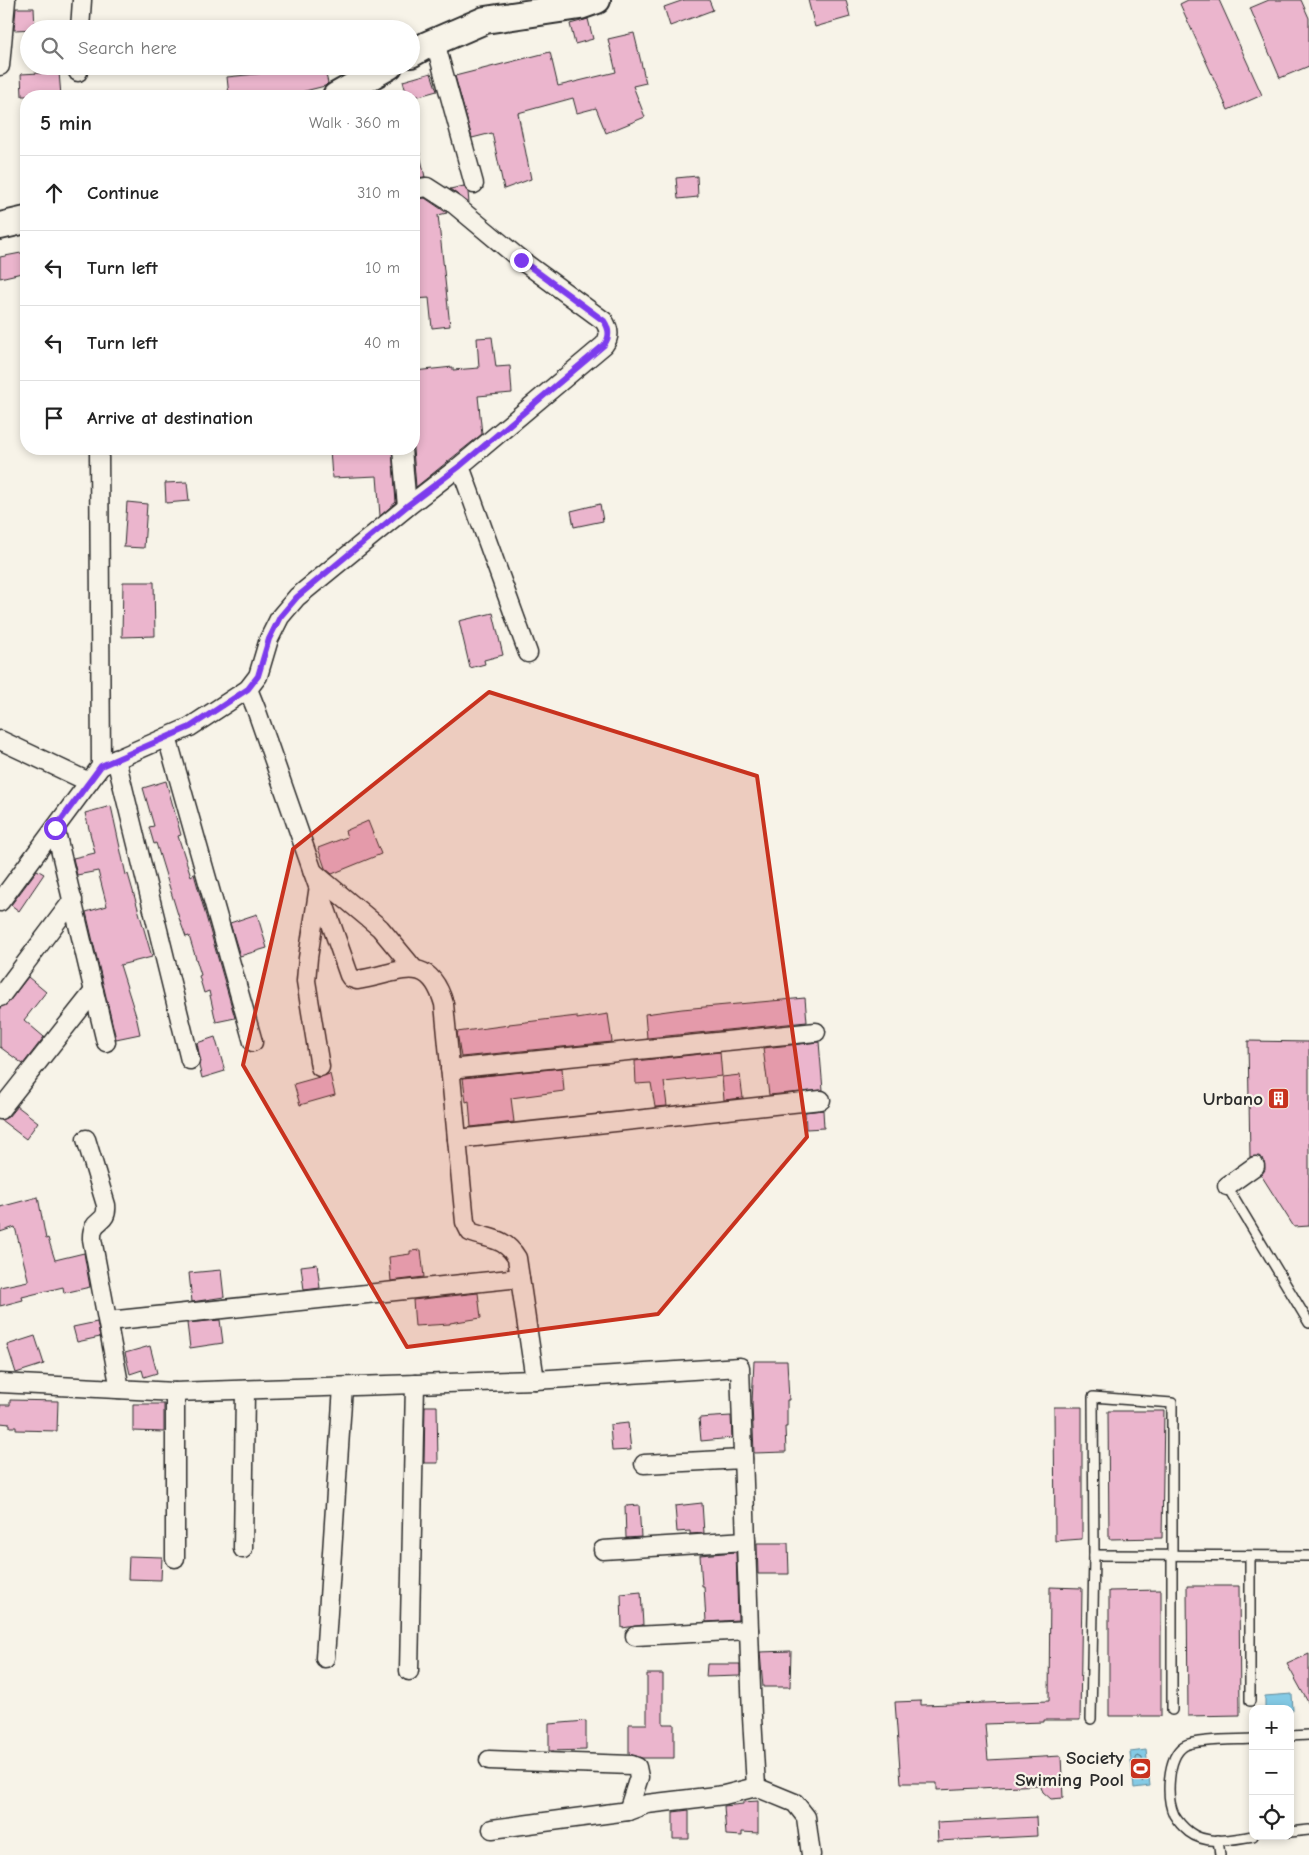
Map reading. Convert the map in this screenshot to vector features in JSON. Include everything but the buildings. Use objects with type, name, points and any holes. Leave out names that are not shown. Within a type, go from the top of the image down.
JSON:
[{"type":"main road","points":[[420,50],[485,20],[580,6],[597,0]]},
{"type":"main road","points":[[362,90],[379,75]]},
{"type":"main road","points":[[0,226],[20,221]]},
{"type":"street","points":[[0,66],[6,0]]},
{"type":"street","points":[[81,20],[82,0]]},
{"type":"street","points":[[435,42],[474,184]]},
{"type":"street","points":[[0,902],[89,782],[108,762],[190,727],[248,689],[258,676],[269,639],[288,606],[407,506],[460,466],[608,340],[609,332],[604,321],[521,260],[455,205],[427,187],[420,188]]},
{"type":"street","points":[[99,455],[108,762],[190,1060]]},
{"type":"street","points":[[403,455],[407,506]]},
{"type":"street","points":[[460,466],[528,654]]},
{"type":"street","points":[[248,689],[345,966],[351,978],[357,980],[404,969],[414,969],[424,973],[440,989],[444,1004],[465,1222],[470,1232],[495,1240],[510,1248],[517,1258],[535,1380]]},
{"type":"street","points":[[166,737],[253,1042]]},
{"type":"street","points":[[0,740],[89,782]]},
{"type":"street","points":[[55,828],[106,1042]]},
{"type":"street","points":[[312,870],[380,928],[414,969]]},
{"type":"street","points":[[319,890],[306,980],[320,1067]]},
{"type":"street","points":[[0,997],[73,900]]},
{"type":"street","points":[[0,1110],[94,991]]},
{"type":"street","points":[[450,1069],[816,1032]]},
{"type":"street","points":[[457,1139],[821,1100]]},
{"type":"street","points":[[86,1139],[107,1212],[103,1220],[97,1223],[92,1230],[120,1390]]},
{"type":"street","points":[[1227,1186],[1256,1166]]},
{"type":"street","points":[[108,1321],[520,1278]]},
{"type":"street","points":[[0,1383],[175,1392],[535,1380],[740,1367],[756,1787]]},
{"type":"street","points":[[409,1671],[415,1384]]},
{"type":"street","points":[[325,1658],[342,1387]]},
{"type":"street","points":[[243,1549],[245,1390]]},
{"type":"street","points":[[175,1392],[175,1558]]},
{"type":"street","points":[[644,1464],[743,1459]]},
{"type":"street","points":[[603,1550],[746,1541]]},
{"type":"street","points":[[635,1636],[749,1630]]},
{"type":"street","points":[[489,1760],[632,1765],[637,1767],[639,1777],[628,1811]]},
{"type":"street","points":[[492,1829],[628,1811],[647,1804],[724,1795],[756,1787],[795,1803],[806,1817],[811,1855]]},
{"type":"lane","points":[[1227,1186],[1309,1324]]},
{"type":"lane","points":[[1091,1719],[1094,1555],[1093,1397],[1172,1403],[1172,1710]]},
{"type":"lane","points":[[1094,1555],[1309,1556]]},
{"type":"lane","points":[[1250,1557],[1250,1701]]},
{"type":"lane","points":[[1294,1736],[1309,1735]]},
{"type":"lane","points":[[1249,1739],[1193,1743],[1183,1746],[1174,1757],[1170,1772],[1170,1797],[1174,1815],[1190,1833],[1204,1839],[1218,1840],[1249,1836]]},
{"type":"lane","points":[[1294,1832],[1309,1830]]},
{"type":"lane","points":[[1218,1840],[1220,1855]]},
{"type":"highlighted area","points":[[489,692],[757,776],[807,1137],[658,1314],[407,1347],[243,1065],[293,849]]},
{"type":"water","points":[[1292,1694],[1293,1705],[1265,1705],[1265,1696]]},
{"type":"water","name":"Society Swiming Pool","points":[[1146,1750],[1150,1786],[1134,1788],[1130,1752]]},
{"type":"place","name":"Urbano","points":[[1279,1099]]},
{"type":"place","name":"Society Swiming Pool","points":[[1140,1769]]},
{"type":"route","points":[[55,828],[101,766],[190,727],[248,689],[258,676],[269,639],[280,617],[297,597],[407,506],[460,466],[604,345],[608,340],[609,332],[608,326],[604,321],[521,260]]}]
